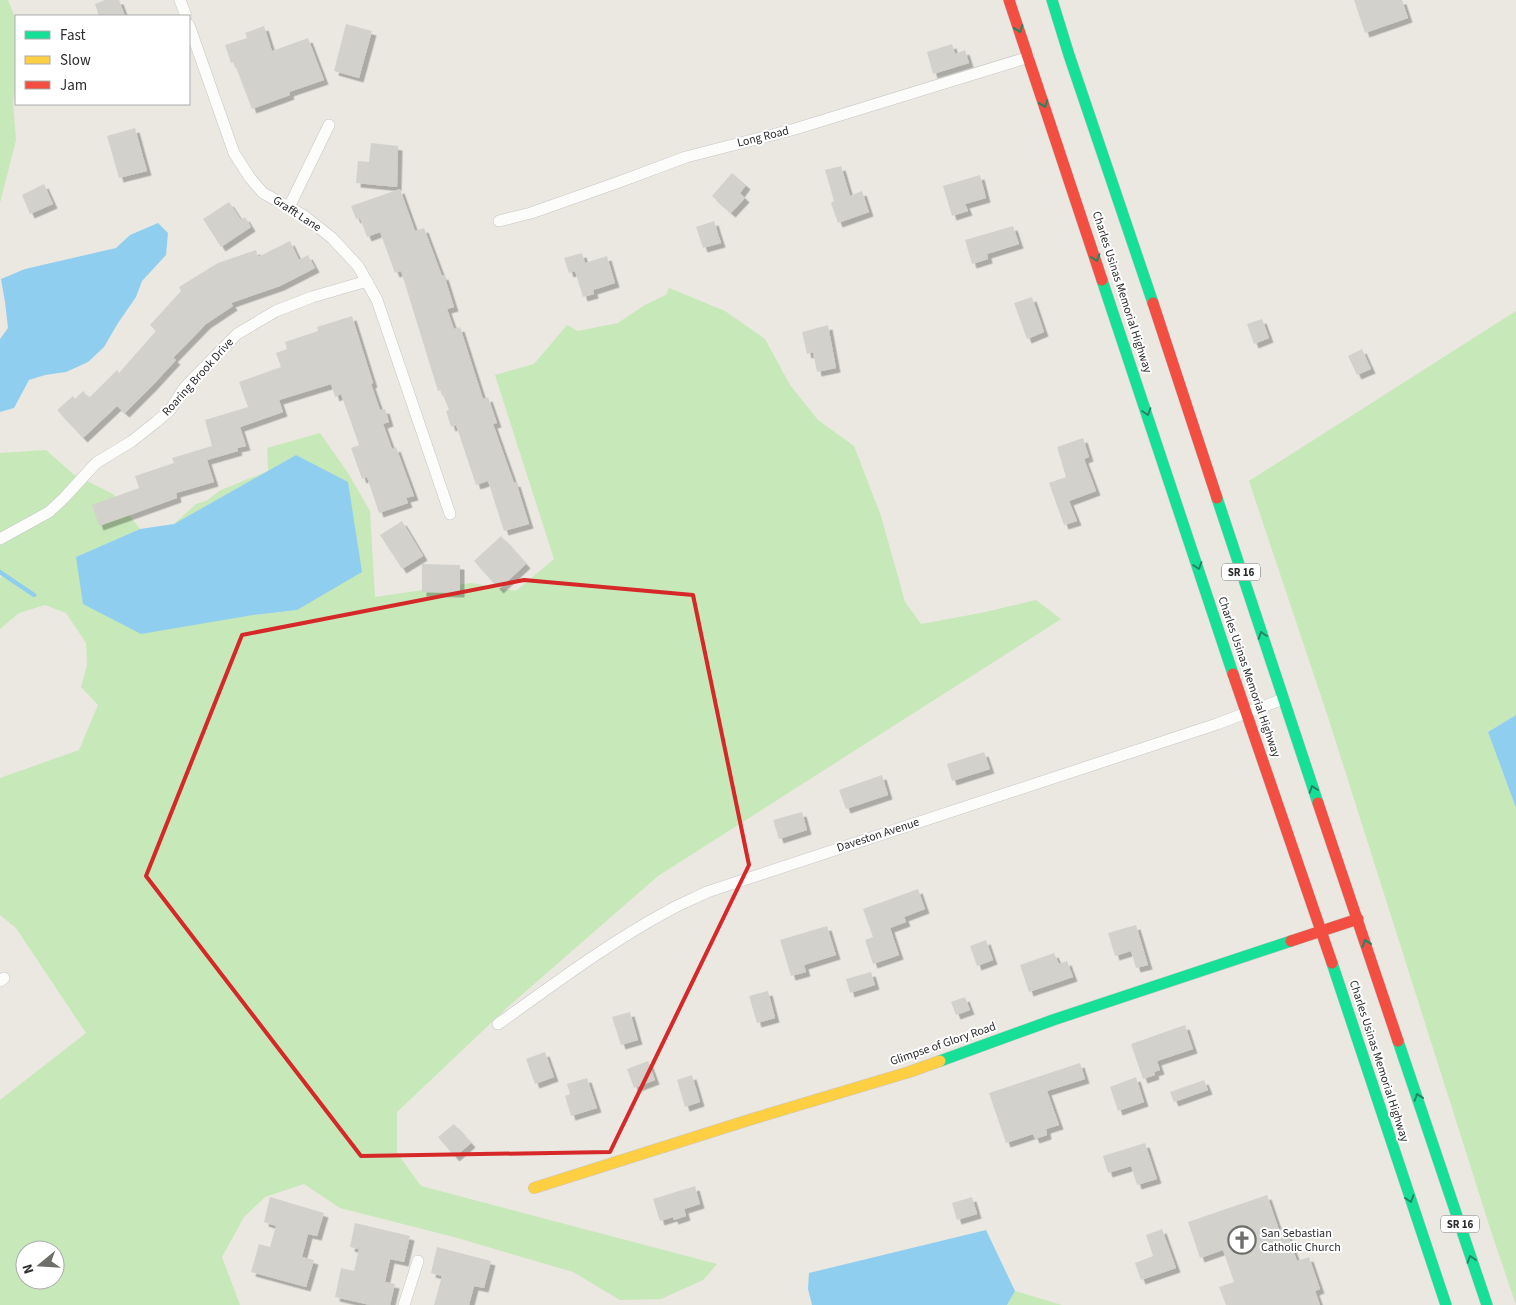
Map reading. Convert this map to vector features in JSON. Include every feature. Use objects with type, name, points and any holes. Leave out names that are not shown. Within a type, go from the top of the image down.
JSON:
[{"type":"main road","name":"Charles Usinas Memorial Highway","points":[[1009,0],[1446,1305]]},
{"type":"main road","name":"Charles Usinas Memorial Highway","points":[[1052,0],[1283,699],[1487,1305]]},
{"type":"main road","name":"Glimpse of Glory Road","points":[[534,1188],[752,1118],[908,1072],[1053,1020],[1358,919]]},
{"type":"street","points":[[180,0],[186,15]]},
{"type":"street","name":"Grafft Lane","points":[[190,28],[234,153],[250,178],[263,193],[303,215],[332,238],[358,266],[367,281],[377,300],[450,514]]},
{"type":"street","name":"Long Road","points":[[499,221],[593,191],[686,156],[795,129],[1029,57]]},
{"type":"street","points":[[289,207],[329,125]]},
{"type":"street","name":"Roaring Brook Drive","points":[[0,540],[49,512],[96,463],[132,441],[170,410],[185,388],[237,334],[276,311],[312,297],[367,281]]},
{"type":"street","name":"Daveston Avenue","points":[[498,1024],[578,966],[638,928],[668,910],[707,892],[1217,724],[1283,699]]},
{"type":"street","points":[[404,1305],[418,1261]]},
{"type":"highlighted area","points":[[524,580],[693,595],[749,865],[610,1152],[361,1156],[146,876],[242,635]]},
{"type":"green space","points":[[0,0],[8,0],[15,18],[15,89],[13,102],[16,140],[0,203]]},
{"type":"green space","points":[[669,288],[725,311],[765,339],[790,385],[818,420],[854,446],[881,516],[905,602],[921,624],[1036,600],[1061,619],[658,876],[510,1005],[397,1112],[397,1153],[421,1186],[717,1264],[703,1280],[661,1299],[620,1300],[573,1272],[454,1237],[340,1208],[304,1184],[265,1197],[244,1217],[222,1257],[240,1305],[0,1305],[0,1100],[86,1033],[16,928],[0,915],[0,778],[79,750],[98,705],[81,687],[87,665],[86,643],[66,613],[45,605],[19,613],[0,629],[0,578],[2,577],[0,571],[0,453],[46,450],[73,474],[113,494],[140,529],[76,557],[253,615],[297,610],[296,455],[268,471],[267,448],[320,433],[348,473],[370,511],[375,597],[471,583],[516,591],[554,559],[495,375],[534,364],[567,325],[578,331],[618,323],[645,305],[666,295]]},
{"type":"green space","points":[[1516,311],[1516,715],[1488,732],[1516,808],[1516,1305],[1327,714],[1249,481]]},
{"type":"green space","points":[[267,471],[174,524],[196,504],[206,501],[221,490]]},
{"type":"green space","points":[[1015,1291],[1062,1305],[1007,1305]]},
{"type":"water","points":[[158,223],[168,233],[166,255],[142,281],[136,297],[104,347],[88,362],[66,372],[45,375],[29,380],[14,408],[0,412],[0,339],[8,328],[1,279],[25,269],[116,248],[130,235]]},
{"type":"water","points":[[296,455],[348,482],[362,572],[297,610],[253,615],[141,634],[83,604],[76,557],[140,529],[174,524]]},
{"type":"water","points":[[1516,715],[1516,808],[1488,732]]},
{"type":"water","points":[[986,1230],[1015,1291],[1007,1305],[812,1305],[808,1289],[809,1273]]},
{"type":"building","points":[[105,0],[119,0],[125,15],[99,15],[95,4]]},
{"type":"building","points":[[1354,0],[1402,0],[1408,18],[1365,33]]},
{"type":"building","points":[[346,24],[372,31],[359,78],[334,71]]},
{"type":"building","points":[[264,26],[272,51],[308,38],[324,80],[289,92],[290,95],[252,109],[234,62],[231,63],[225,45],[247,38],[245,33]]},
{"type":"building","points":[[952,44],[955,54],[965,50],[969,63],[933,74],[927,52]]},
{"type":"building","points":[[135,128],[147,171],[119,178],[107,136]]},
{"type":"building","points":[[371,143],[398,146],[397,187],[356,183],[358,161],[369,162]]},
{"type":"building","points":[[841,166],[850,196],[862,191],[869,212],[838,223],[831,203],[834,201],[825,170]]},
{"type":"building","points":[[732,173],[746,185],[740,193],[745,198],[731,213],[712,196]]},
{"type":"building","points":[[980,175],[986,198],[965,204],[968,211],[952,216],[943,186]]},
{"type":"building","points":[[44,184],[53,204],[30,214],[22,195]]},
{"type":"building","points":[[400,189],[415,231],[424,228],[442,276],[444,275],[454,307],[447,309],[454,329],[460,327],[483,399],[488,397],[497,423],[493,424],[514,483],[516,482],[529,524],[504,531],[488,481],[476,485],[456,425],[451,427],[446,411],[449,410],[441,390],[438,391],[401,271],[395,273],[380,232],[367,237],[360,218],[356,219],[351,206]]},
{"type":"building","points":[[229,202],[241,220],[245,217],[251,227],[221,247],[203,219]]},
{"type":"building","points":[[714,221],[721,243],[703,248],[696,227]]},
{"type":"building","points":[[1013,226],[1019,244],[987,254],[988,259],[972,264],[965,240]]},
{"type":"building","points":[[290,241],[299,260],[308,255],[315,268],[280,286],[231,303],[233,306],[206,324],[173,358],[176,360],[125,413],[117,406],[83,438],[57,410],[73,396],[75,399],[83,391],[89,398],[117,370],[119,373],[156,331],[150,325],[181,291],[179,287],[218,263],[256,250],[258,257]]},
{"type":"building","points":[[582,253],[585,263],[607,256],[615,283],[593,290],[594,294],[583,297],[575,271],[569,273],[564,258]]},
{"type":"building","points":[[1032,297],[1044,332],[1027,339],[1014,303]]},
{"type":"building","points":[[352,316],[380,410],[385,409],[389,422],[383,424],[392,449],[396,447],[414,496],[406,498],[408,503],[379,513],[367,477],[362,479],[351,448],[359,445],[341,394],[335,397],[331,384],[279,400],[283,412],[240,427],[246,446],[237,448],[238,451],[207,460],[214,482],[176,493],[177,498],[99,526],[92,505],[139,488],[135,476],[174,463],[172,458],[212,446],[205,420],[248,407],[239,382],[281,367],[276,353],[287,349],[285,342],[318,331],[317,327]]},
{"type":"building","points":[[1262,319],[1269,338],[1254,344],[1247,324]]},
{"type":"building","points":[[828,325],[836,368],[817,372],[813,352],[807,354],[802,332]]},
{"type":"building","points":[[1362,349],[1371,369],[1357,375],[1348,356]]},
{"type":"building","points":[[1083,438],[1089,457],[1084,459],[1096,491],[1069,501],[1077,521],[1064,525],[1049,483],[1066,477],[1057,447]]},
{"type":"building","points":[[402,521],[423,556],[402,569],[380,535]]},
{"type":"building","points":[[501,536],[526,564],[499,589],[474,561]]},
{"type":"building","points":[[422,564],[460,565],[460,593],[422,592]]},
{"type":"building","points":[[984,752],[990,769],[952,781],[947,764]]},
{"type":"building","points":[[882,775],[888,795],[846,809],[839,790]]},
{"type":"building","points":[[802,812],[807,830],[779,839],[773,820]]},
{"type":"building","points":[[918,889],[925,909],[904,917],[906,922],[890,928],[899,955],[873,964],[865,940],[873,937],[863,909]]},
{"type":"building","points":[[1136,925],[1148,965],[1136,968],[1131,951],[1115,956],[1108,933]]},
{"type":"building","points":[[827,926],[836,955],[804,965],[806,972],[791,976],[780,940]]},
{"type":"building","points":[[986,940],[993,960],[977,966],[970,946]]},
{"type":"building","points":[[1054,953],[1059,964],[1067,961],[1073,977],[1029,992],[1020,965]]},
{"type":"building","points":[[871,972],[875,985],[850,993],[846,979]]},
{"type":"building","points":[[768,991],[775,1018],[757,1023],[749,996]]},
{"type":"building","points":[[965,997],[970,1010],[956,1015],[951,1002]]},
{"type":"building","points":[[630,1012],[638,1040],[621,1045],[612,1017]]},
{"type":"building","points":[[1185,1025],[1193,1049],[1157,1061],[1160,1070],[1154,1072],[1155,1075],[1143,1079],[1131,1044]]},
{"type":"building","points":[[545,1052],[554,1077],[535,1084],[526,1059]]},
{"type":"building","points":[[648,1061],[655,1080],[634,1088],[627,1069]]},
{"type":"building","points":[[1080,1063],[1085,1079],[1047,1091],[1059,1125],[1046,1129],[1047,1135],[1035,1139],[1033,1134],[1006,1143],[989,1093]]},
{"type":"building","points":[[692,1075],[700,1102],[685,1107],[677,1080]]},
{"type":"building","points":[[1136,1077],[1144,1102],[1118,1111],[1110,1087]]},
{"type":"building","points":[[587,1078],[597,1108],[571,1116],[565,1096],[570,1094],[567,1084]]},
{"type":"building","points":[[1204,1080],[1208,1090],[1174,1102],[1170,1092]]},
{"type":"building","points":[[454,1124],[471,1143],[455,1157],[438,1137]]},
{"type":"building","points":[[1145,1143],[1157,1179],[1137,1185],[1131,1166],[1108,1173],[1103,1156]]},
{"type":"building","points":[[695,1186],[700,1204],[684,1209],[686,1216],[674,1220],[673,1217],[660,1221],[653,1199]]},
{"type":"building","name":"San Sebastian Catholic Church","points":[[1267,1195],[1279,1230],[1285,1228],[1297,1261],[1309,1257],[1320,1289],[1315,1291],[1320,1305],[1226,1305],[1219,1287],[1234,1282],[1223,1250],[1200,1258],[1188,1222]]},
{"type":"building","points":[[270,1197],[324,1213],[317,1236],[308,1234],[302,1257],[314,1260],[306,1287],[251,1272],[259,1244],[270,1247],[276,1226],[264,1222]]},
{"type":"building","points":[[972,1197],[977,1214],[957,1220],[952,1203]]},
{"type":"building","points":[[355,1223],[410,1236],[404,1262],[390,1259],[385,1282],[395,1284],[390,1305],[370,1305],[335,1297],[341,1268],[354,1271],[359,1249],[350,1247]]},
{"type":"building","points":[[1162,1229],[1176,1268],[1141,1280],[1135,1263],[1153,1256],[1146,1235]]},
{"type":"building","points":[[437,1247],[491,1261],[484,1288],[474,1286],[469,1305],[434,1305],[442,1276],[431,1273]]},
{"type":"waterway","points":[[0,572],[34,595]]},
{"type":"traffic: fast","points":[[1052,0],[1153,303]]},
{"type":"traffic: fast","points":[[1102,280],[1233,674]]},
{"type":"traffic: fast","points":[[1217,498],[1318,803]]},
{"type":"traffic: fast","points":[[940,1061],[1053,1020],[1291,941]]},
{"type":"traffic: fast","points":[[1332,963],[1446,1305]]},
{"type":"traffic: fast","points":[[1398,1041],[1487,1305]]},
{"type":"traffic: slow","points":[[534,1188],[940,1061]]},
{"type":"traffic: jam","points":[[1009,0],[1102,280]]},
{"type":"traffic: jam","points":[[1153,303],[1217,498]]},
{"type":"traffic: jam","points":[[1233,674],[1332,963]]},
{"type":"traffic: jam","points":[[1318,803],[1398,1041]]},
{"type":"traffic: jam","points":[[1291,941],[1358,919]]},
{"type":"place","name":"San Sebastian Catholic Church","points":[[1242,1240]]}]
